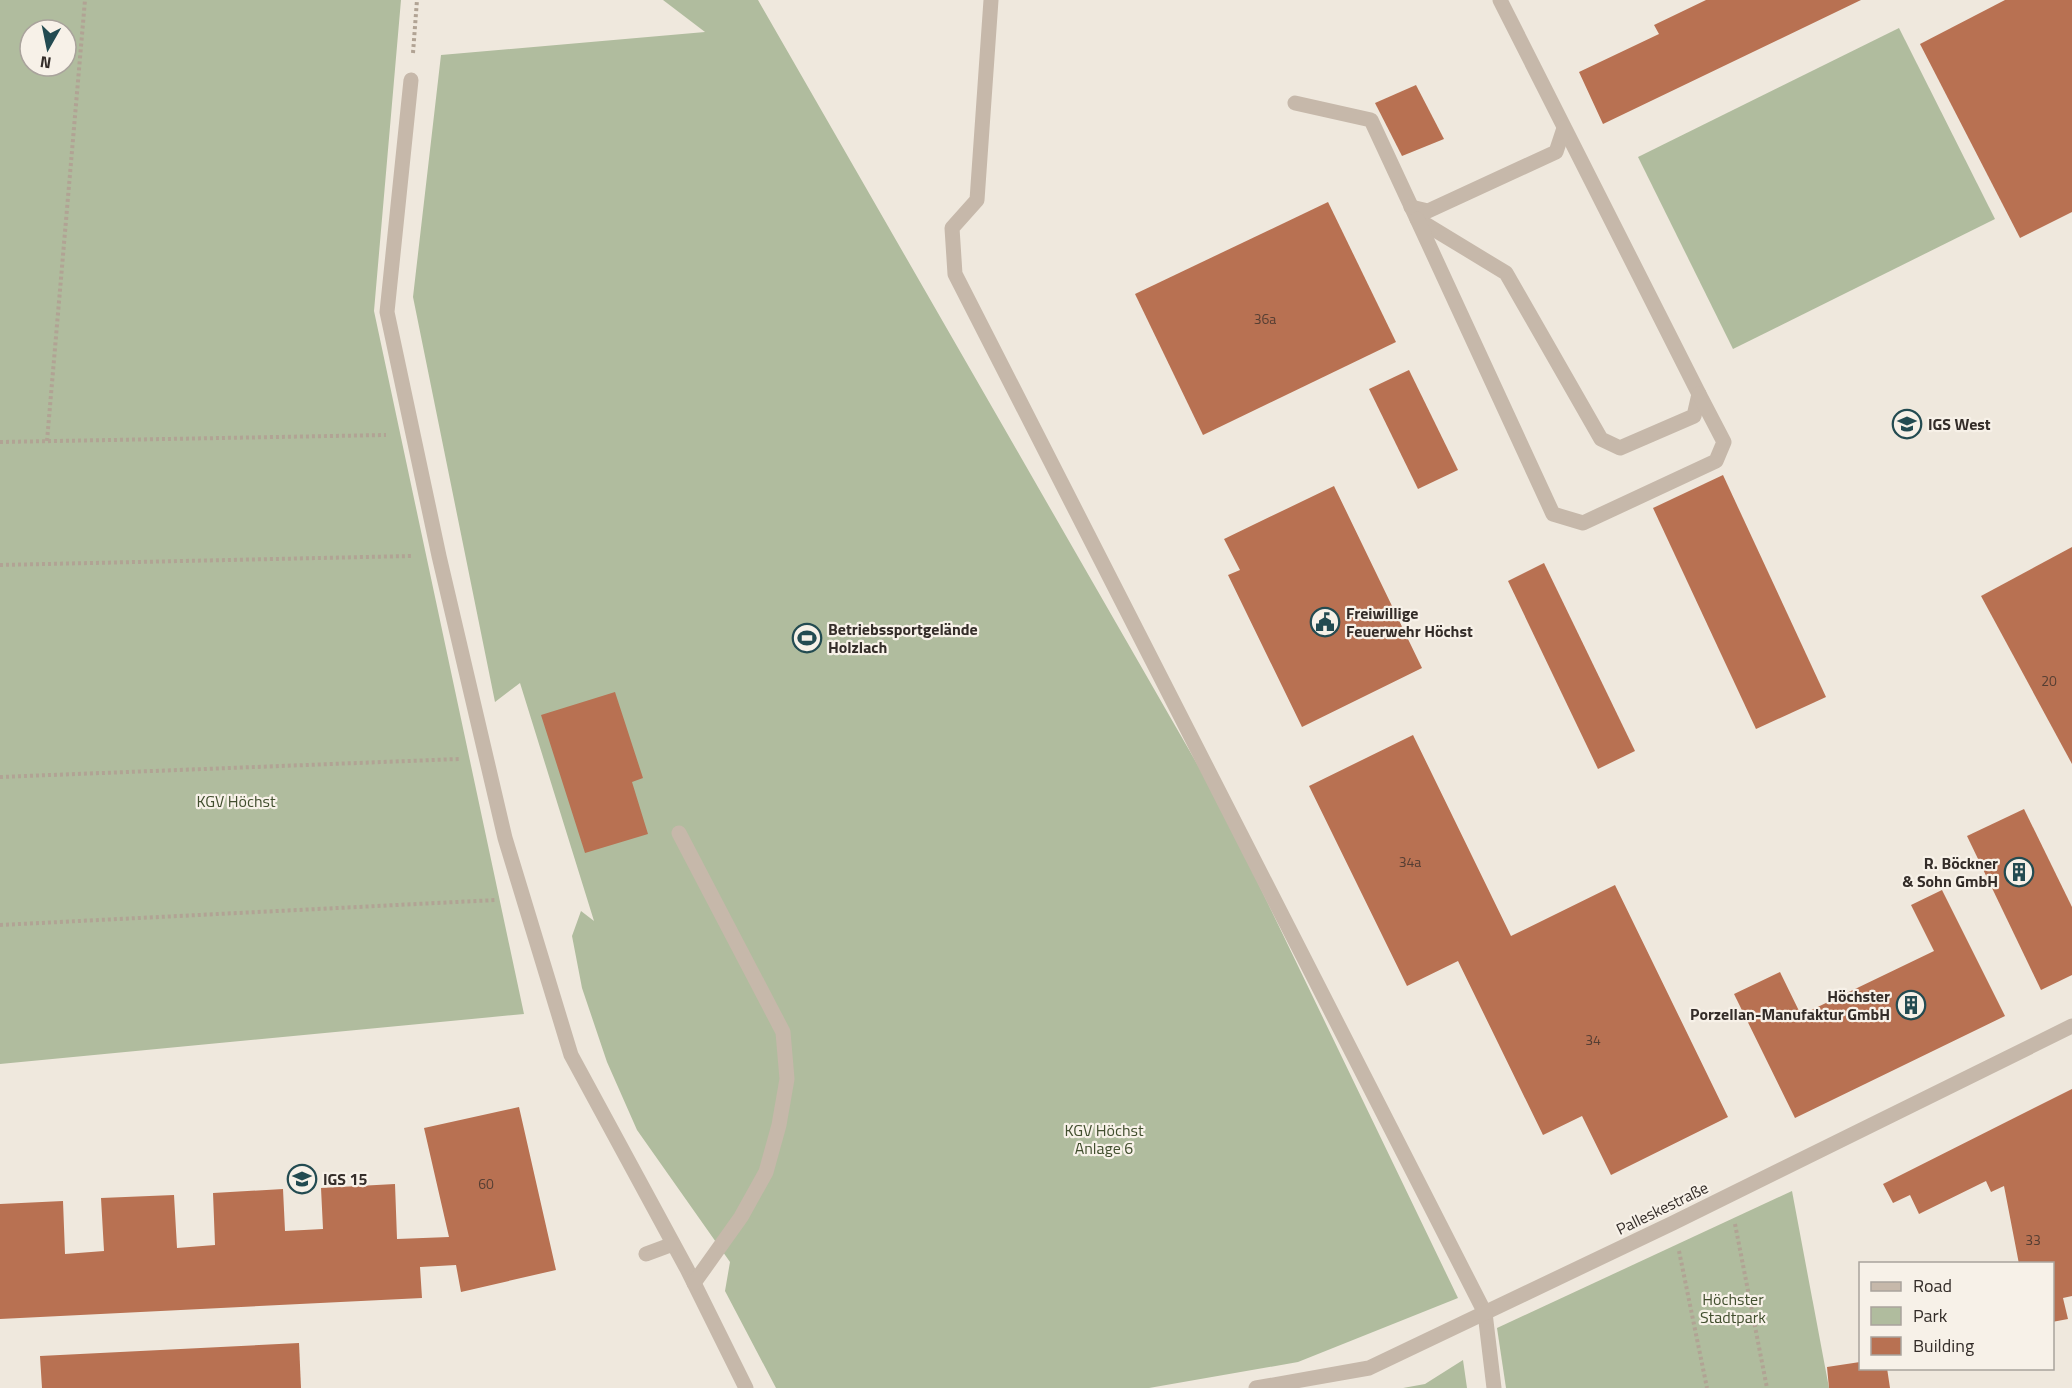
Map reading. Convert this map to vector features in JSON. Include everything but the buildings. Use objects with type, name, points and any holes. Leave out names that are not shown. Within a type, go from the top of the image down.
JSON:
[{"type":"street","points":[[991,0],[977,200],[952,228],[955,274],[1485,1313],[1494,1388]]},
{"type":"street","points":[[1295,103],[1371,120],[1553,514],[1583,523],[1716,461],[1724,442],[1500,0]]},
{"type":"street","points":[[411,80],[387,312],[439,556],[505,838],[571,1055],[694,1283],[746,1388]]},
{"type":"street","points":[[1414,213],[1428,211],[1556,152],[1564,128]]},
{"type":"street","points":[[1414,213],[1506,273],[1601,439],[1620,448],[1694,416],[1700,394]]},
{"type":"street","points":[[679,833],[783,1032],[787,1079],[779,1125],[766,1173],[741,1217],[694,1283]]},
{"type":"street","name":"Palleskestraße","points":[[1256,1388],[1369,1368],[1673,1223],[2072,1026]]},
{"type":"street","points":[[646,1254],[673,1244]]},
{"type":"path","points":[[47,441],[85,0]]},
{"type":"path","points":[[411,80],[417,0]]},
{"type":"path","points":[[0,442],[412,434]]},
{"type":"path","points":[[0,565],[439,556]]},
{"type":"path","points":[[0,777],[486,758]]},
{"type":"path","points":[[0,925],[524,899]]},
{"type":"path","points":[[1730,1195],[1767,1388]]},
{"type":"path","points":[[1673,1223],[1707,1388]]},
{"type":"green space","name":"KGV Höchst","points":[[0,0],[401,0],[374,311],[524,1014],[0,1064]]},
{"type":"green space","name":"KGV Höchst Anlage 6","points":[[663,0],[758,0],[1219,802],[1458,1298],[1298,1362],[1149,1388],[776,1388],[725,1291],[730,1262],[637,1130],[607,1062],[582,988],[572,936],[581,911],[594,921],[520,683],[495,702],[413,297],[441,55],[705,32]]},
{"type":"green space","points":[[1899,28],[1995,219],[1733,349],[1638,157]]},
{"type":"green space","name":"Höchster Stadtpark","points":[[1792,1191],[1829,1388],[1506,1388],[1497,1328]]},
{"type":"green space","points":[[1463,1360],[1467,1388],[1403,1388],[1425,1384]]},
{"type":"place","name":"IGS West","points":[[1907,424]]},
{"type":"place","name":"Freiwillige Feuerwehr Höchst","points":[[1325,622]]},
{"type":"place","name":"Betriebssportgelände Holzlach","points":[[807,638]]},
{"type":"place","name":"R. Böckner & Sohn GmbH","points":[[2019,872]]},
{"type":"place","name":"Höchster Porzellan-Manufaktur GmbH","points":[[1911,1005]]},
{"type":"place","name":"IGS 15","points":[[302,1179]]}]
